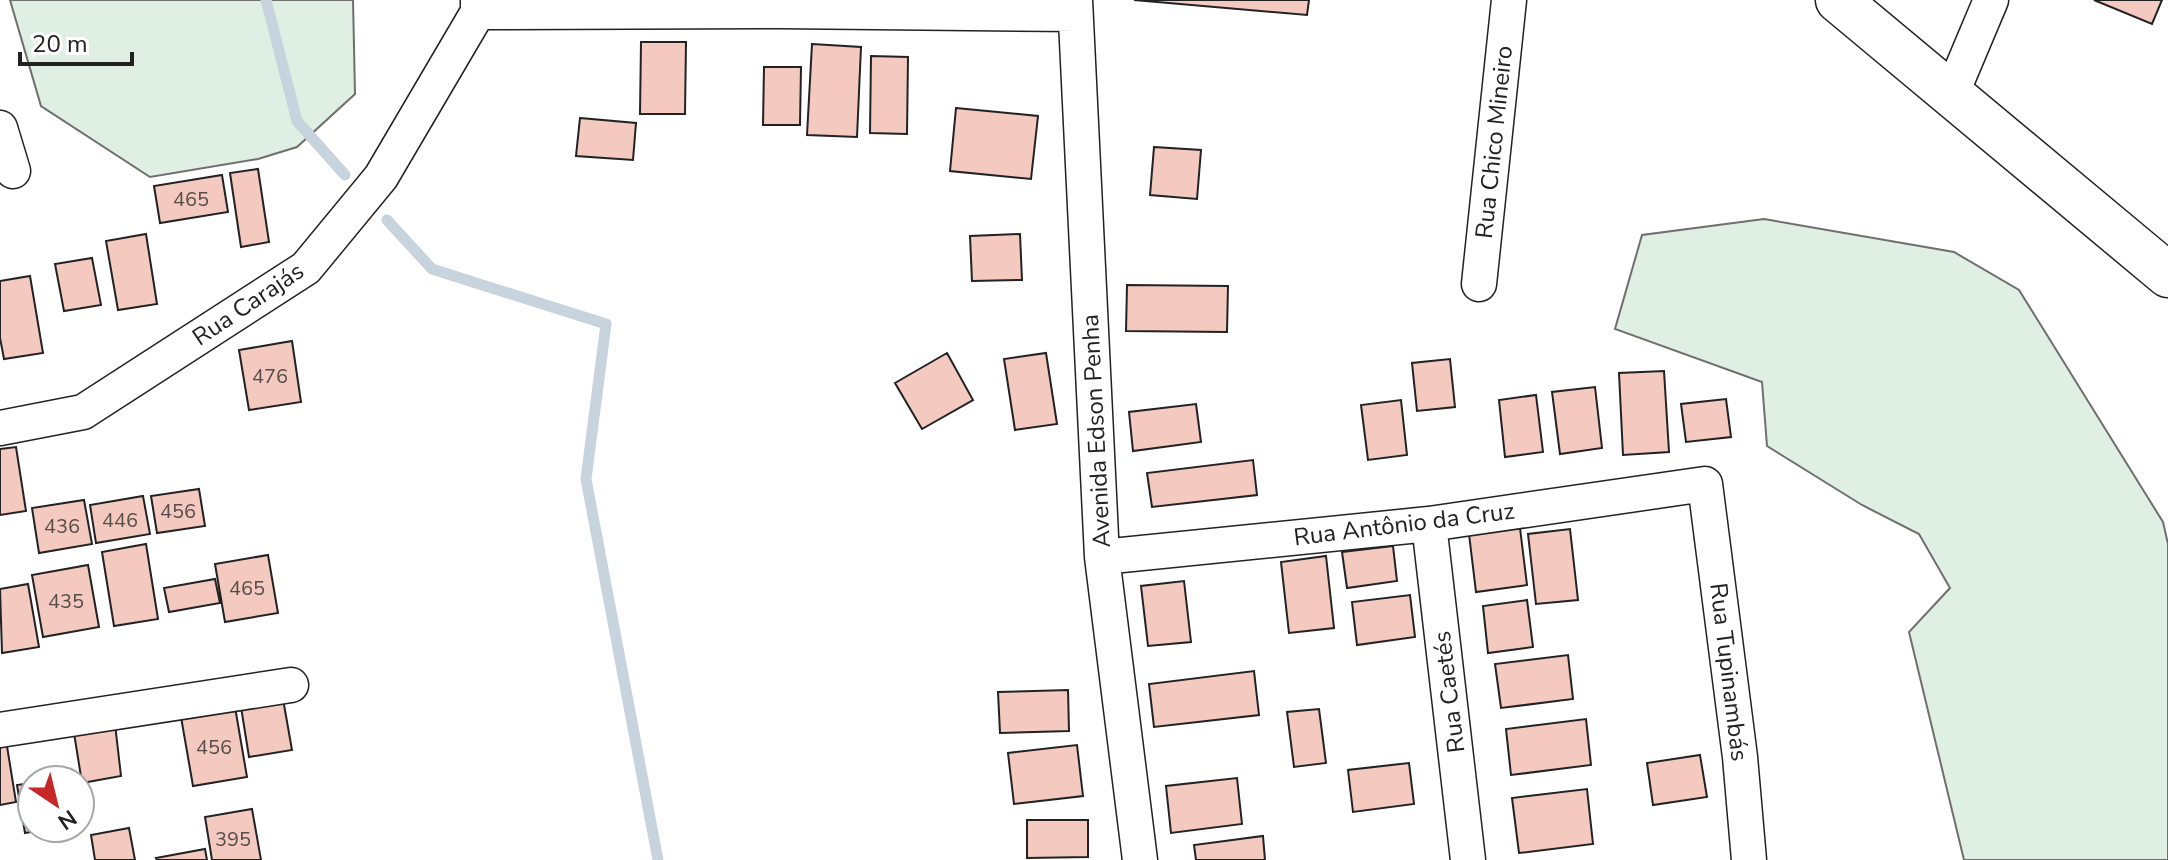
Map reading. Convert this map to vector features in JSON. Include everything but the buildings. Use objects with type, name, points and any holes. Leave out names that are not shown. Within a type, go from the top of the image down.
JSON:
[{"type":"street","name":"Rua Chico Mineiro","points":[[1479,284],[1509,0]]},
{"type":"street","points":[[1838,0],[2168,275]]},
{"type":"street","points":[[1951,95],[1991,0]]},
{"type":"street","points":[[478,6],[1075,7]]},
{"type":"street","name":"Rua Carajás","points":[[0,428],[83,412],[306,268],[381,177],[478,6]]},
{"type":"street","name":"Avenida Edson Penha","points":[[1075,7],[1102,557],[1140,860]]},
{"type":"street","points":[[0,128],[13,171]]},
{"type":"street","name":"Rua Antônio da Cruz","points":[[1102,557],[1429,524],[1705,484]]},
{"type":"street","name":"Rua Tupinambás","points":[[1705,484],[1740,757],[1749,860]]},
{"type":"street","name":"Rua Caetés","points":[[1429,524],[1468,860]]},
{"type":"street","points":[[0,730],[291,685]]},
{"type":"green space","points":[[10,0],[353,0],[355,94],[297,147],[258,159],[150,177],[41,106]]},
{"type":"green space","points":[[1764,219],[1954,252],[2019,290],[2163,522],[2168,544],[2168,860],[1964,860],[1909,632],[1950,588],[1919,534],[1862,505],[1767,446],[1762,382],[1615,329],[1642,235]]},
{"type":"waterway","points":[[266,0],[297,121],[345,175]]},
{"type":"waterway","points":[[387,220],[432,269],[606,324],[586,479],[658,860]]}]
